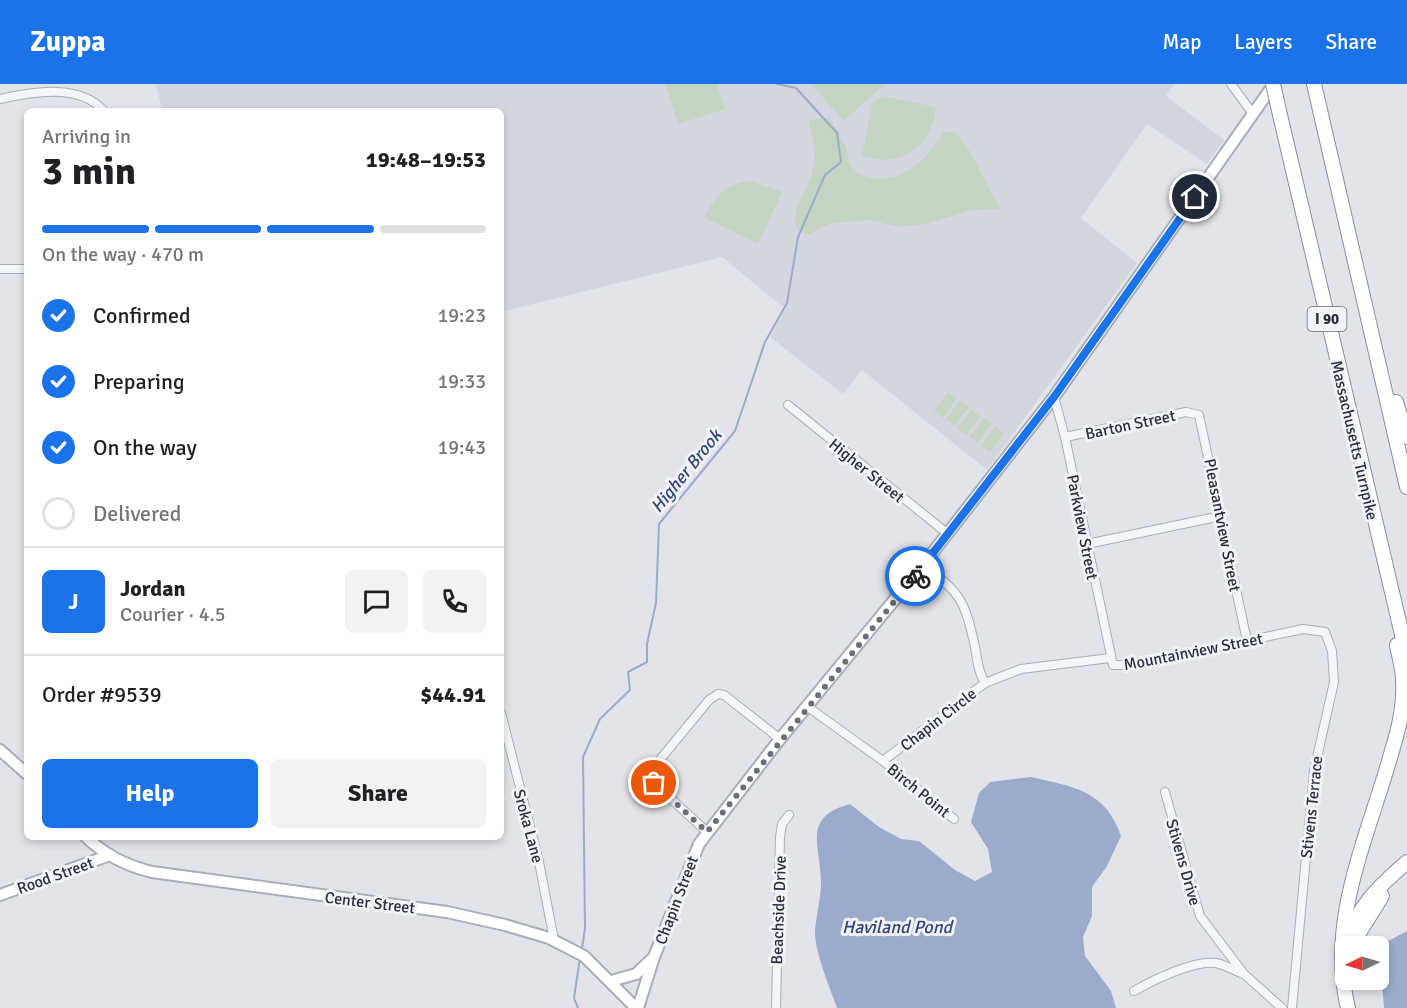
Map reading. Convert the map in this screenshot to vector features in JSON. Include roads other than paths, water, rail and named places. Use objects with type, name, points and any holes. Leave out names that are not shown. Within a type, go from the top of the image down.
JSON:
[{"type":"highway","name":"Massachusetts Turnpike","points":[[1274,84],[1407,656]]},
{"type":"highway","name":"I 90","points":[[1314,85],[1407,488]]},
{"type":"highway","points":[[1349,236],[1407,437]]},
{"type":"highway","points":[[1351,1008],[1341,964],[1343,921],[1353,880],[1396,740],[1403,696],[1401,667],[1374,521]]},
{"type":"highway","points":[[1351,936],[1363,906],[1376,889],[1407,862]]},
{"type":"highway","points":[[1360,936],[1373,908],[1407,872]]},
{"type":"highway","points":[[1346,990],[1351,1008]]},
{"type":"highway","points":[[1351,1008],[1352,990]]},
{"type":"main road","name":"Chapin Street","points":[[637,1008],[693,855],[707,832],[948,534],[1054,397],[1274,84]]},
{"type":"main road","points":[[0,750],[24,771]]},
{"type":"main road","name":"Center Street","points":[[90,840],[129,866],[152,872],[447,912],[554,940],[584,956],[637,1008]]},
{"type":"main road","name":"Rood Street","points":[[0,895],[110,855]]},
{"type":"main road","points":[[611,981],[636,974],[654,957]]},
{"type":"street","points":[[1231,84],[1253,114]]},
{"type":"street","points":[[0,99],[52,87],[70,86],[92,96],[102,108]]},
{"type":"street","points":[[0,269],[24,269]]},
{"type":"street","name":"Parkview Street","points":[[1054,397],[1065,437],[1110,658]]},
{"type":"street","name":"Higher Street","points":[[788,405],[948,534]]},
{"type":"street","name":"Barton Street","points":[[1065,437],[1194,412]]},
{"type":"street","name":"Pleasantview Street","points":[[1194,412],[1202,421],[1246,640]]},
{"type":"street","points":[[1087,544],[1221,516]]},
{"type":"street","name":"Chapin Circle","points":[[808,707],[883,761],[985,683],[979,670],[966,609],[961,598],[945,581],[923,565]]},
{"type":"street","name":"Mountainview Street","points":[[985,683],[1021,669],[1110,658],[1113,665],[1123,668],[1302,629]]},
{"type":"street","name":"Stivens Terrace","points":[[1292,1008],[1314,764],[1334,682],[1332,651],[1325,632],[1302,629]]},
{"type":"street","points":[[707,832],[655,784],[651,775],[654,767],[709,700],[718,694],[723,694],[780,740]]},
{"type":"street","name":"Sroka Lane","points":[[504,725],[540,866],[554,940]]},
{"type":"street","name":"Birch Point","points":[[883,761],[954,819]]},
{"type":"street","name":"Stivens Drive","points":[[1165,792],[1200,916],[1244,975],[1282,1008]]},
{"type":"street","name":"Beachside Drive","points":[[776,1008],[780,837],[782,824],[789,815]]},
{"type":"street","points":[[1134,991],[1154,980],[1202,964],[1215,963],[1244,975]]},
{"type":"water","name":"Haviland Pond","points":[[1031,777],[1074,788],[1097,800],[1114,821],[1121,836],[1107,866],[1092,887],[1092,916],[1083,937],[1085,956],[1111,991],[1116,1008],[837,1008],[820,960],[815,932],[821,882],[817,834],[819,824],[825,816],[850,804],[879,827],[901,839],[919,841],[955,870],[975,881],[992,872],[988,849],[971,822],[979,793],[990,782]]},
{"type":"water","points":[[1407,931],[1407,1008],[1384,1008],[1383,990],[1389,990],[1389,941]]},
{"type":"waterway","name":"Higher Brook","points":[[582,949],[585,928],[583,757],[600,719],[630,690],[628,672],[647,662],[647,644],[656,603],[659,524],[735,431],[765,342],[787,303],[798,237],[825,175],[841,162],[837,133],[796,88],[777,84]]},
{"type":"waterway","name":"Higher Brook","points":[[578,1008],[574,998],[580,958]]}]
